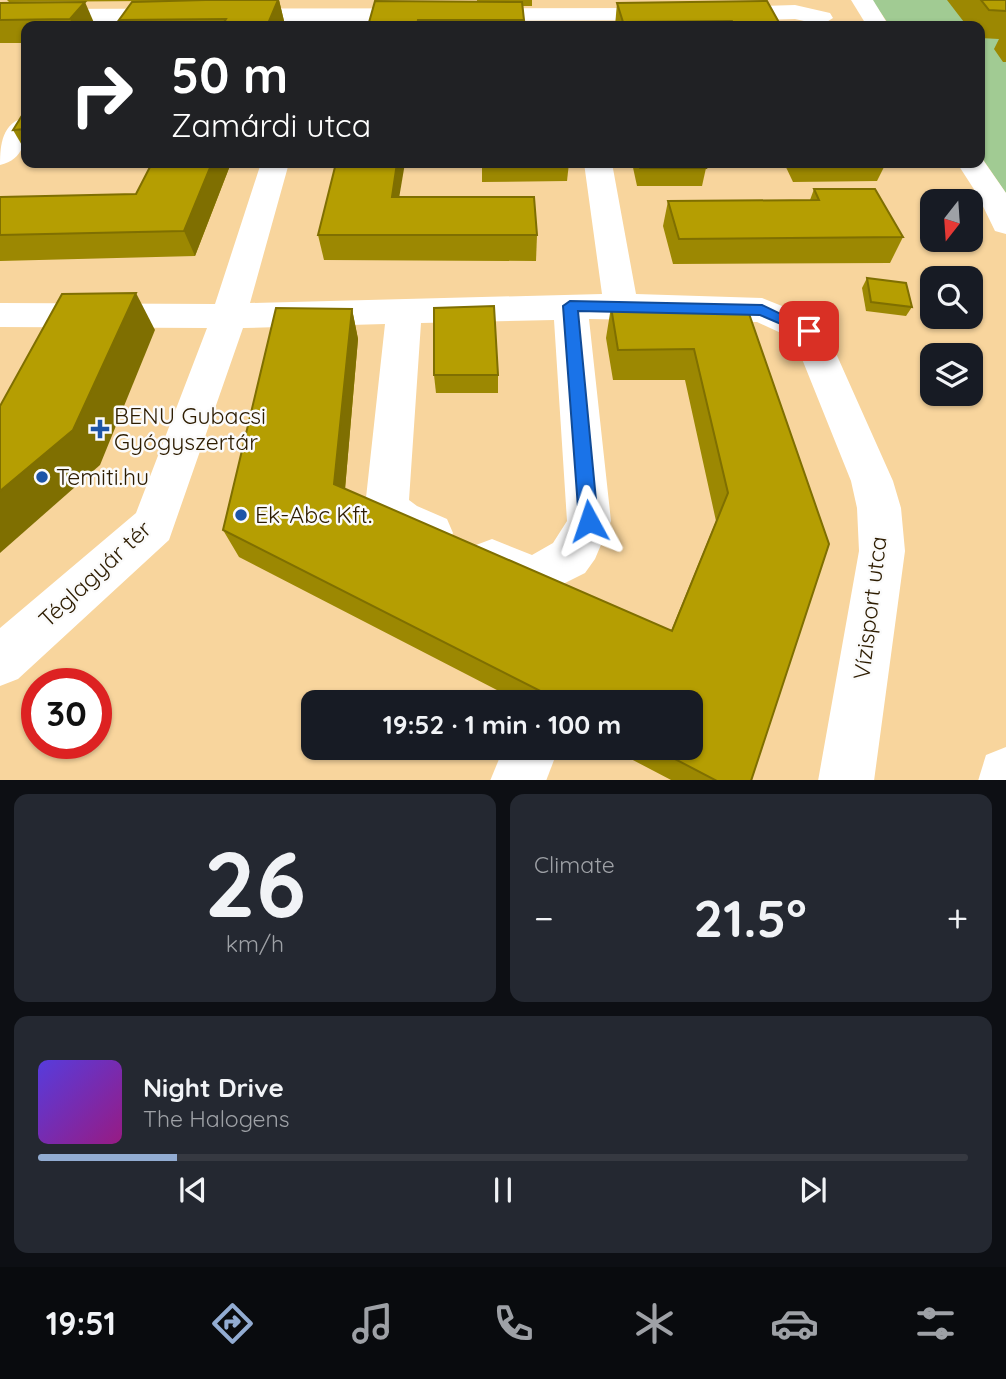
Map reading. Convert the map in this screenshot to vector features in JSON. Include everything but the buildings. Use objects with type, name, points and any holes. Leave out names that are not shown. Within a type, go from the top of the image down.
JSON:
[{"type":"street","points":[[862,0],[875,21]]},
{"type":"street","points":[[0,16],[119,21],[321,13],[572,21],[690,14],[795,12],[821,19]]},
{"type":"street","points":[[0,158],[21,131]]},
{"type":"street","name":"Téglagyár tér","points":[[0,661],[153,526],[228,316],[273,168]]},
{"type":"street","points":[[0,315],[228,316],[621,306],[599,168]]},
{"type":"street","points":[[974,168],[992,194],[1006,224]]},
{"type":"street","points":[[404,310],[387,507],[401,520],[531,578],[555,568],[578,552],[589,521],[570,306]]},
{"type":"street","name":"Vízisport utca","points":[[621,306],[762,310],[809,331],[872,481],[879,508],[882,551],[846,780]]},
{"type":"street","points":[[517,780],[526,760]]},
{"type":"street","points":[[1006,775],[1006,780]]},
{"type":"green space","points":[[872,0],[1006,0],[1006,193],[985,162],[985,21],[887,21]]},
{"type":"place","name":"BENU Gubacsi Gyógyszertár","points":[[100,429]]},
{"type":"place","name":"Temiti.hu","points":[[42,477]]},
{"type":"place","name":"Ek-Abc Kft.","points":[[241,515]]},
{"type":"route","points":[[589,521],[570,306],[762,310],[809,331]]}]
